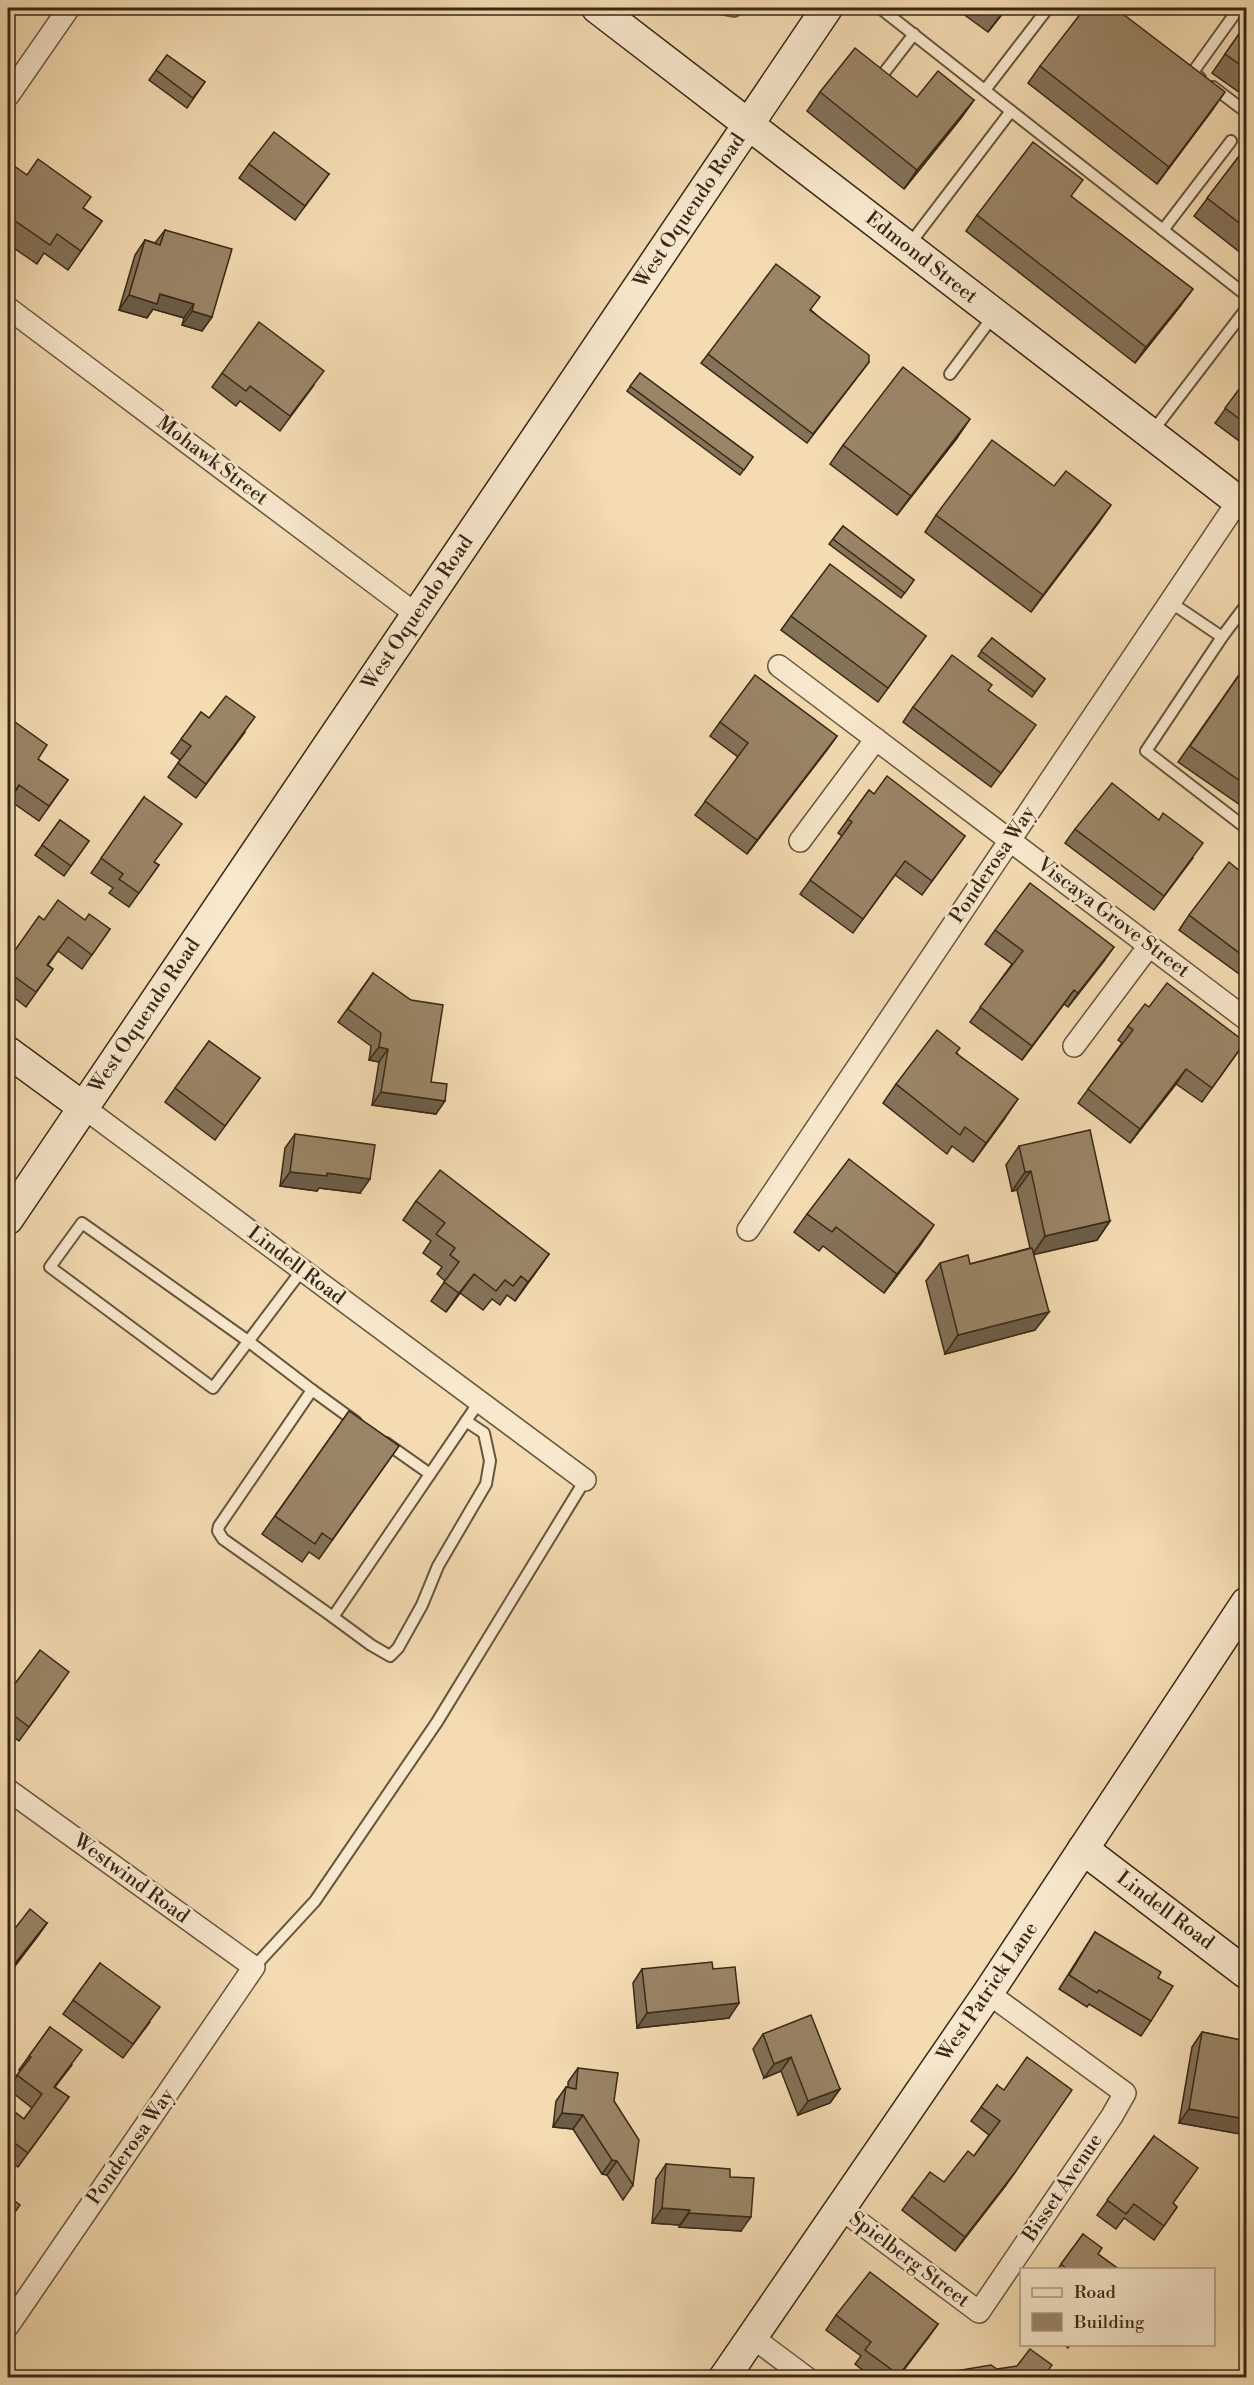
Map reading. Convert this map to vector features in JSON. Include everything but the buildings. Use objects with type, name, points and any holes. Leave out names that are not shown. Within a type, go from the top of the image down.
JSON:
[{"type":"street","points":[[8,96],[69,8]]},
{"type":"street","name":"Edmond Street","points":[[597,8],[1242,504]]},
{"type":"street","name":"West Oquendo Road","points":[[8,1219],[827,8]]},
{"type":"street","name":"Mohawk Street","points":[[8,308],[417,615]]},
{"type":"street","name":"Ponderosa Way","points":[[748,1230],[1170,602],[1242,504]]},
{"type":"street","name":"Viscaya Grove Street","points":[[779,666],[1246,1019]]},
{"type":"street","points":[[800,841],[876,739]]},
{"type":"street","points":[[1074,1046],[1149,946]]},
{"type":"street","name":"Lindell Road","points":[[8,1052],[585,1480]]},
{"type":"street","name":"West Patrick Lane","points":[[724,2378],[988,1994],[1246,1603]]},
{"type":"street","name":"Westwind Road","points":[[8,1790],[254,1967]]},
{"type":"street","name":"Lindell Road","points":[[1083,1850],[1246,1973]]},
{"type":"street","name":"Ponderosa Way","points":[[8,2326],[254,1967]]},
{"type":"street","name":"Bisset Avenue","points":[[979,2312],[1125,2093],[988,1994]]},
{"type":"street","name":"Spielberg Street","points":[[840,2208],[979,2312]]},
{"type":"street","points":[[752,2337],[807,2378]]},
{"type":"lane","points":[[719,8],[734,11],[740,8]]},
{"type":"lane","points":[[880,8],[1246,295]]},
{"type":"lane","points":[[985,90],[1048,8]]},
{"type":"lane","points":[[1239,8],[1193,72],[1246,112]]},
{"type":"lane","points":[[880,78],[914,34]]},
{"type":"lane","points":[[907,248],[1011,111]]},
{"type":"lane","points":[[1163,230],[1231,141]]},
{"type":"lane","points":[[1150,434],[1246,309]]},
{"type":"lane","points":[[950,375],[995,315]]},
{"type":"lane","points":[[1170,602],[1222,637]]},
{"type":"lane","points":[[1246,605],[1146,751],[1246,828]]},
{"type":"lane","points":[[302,1270],[248,1341],[213,1388],[50,1268],[82,1223],[248,1341],[312,1390],[430,1474]]},
{"type":"lane","points":[[312,1390],[219,1526],[218,1531],[223,1539],[371,1645],[390,1656],[398,1648],[422,1605],[438,1566],[486,1484],[490,1461],[484,1433],[466,1420]]},
{"type":"lane","points":[[333,1617],[479,1402]]},
{"type":"lane","points":[[254,1967],[315,1901],[354,1845],[437,1722],[585,1480]]}]
